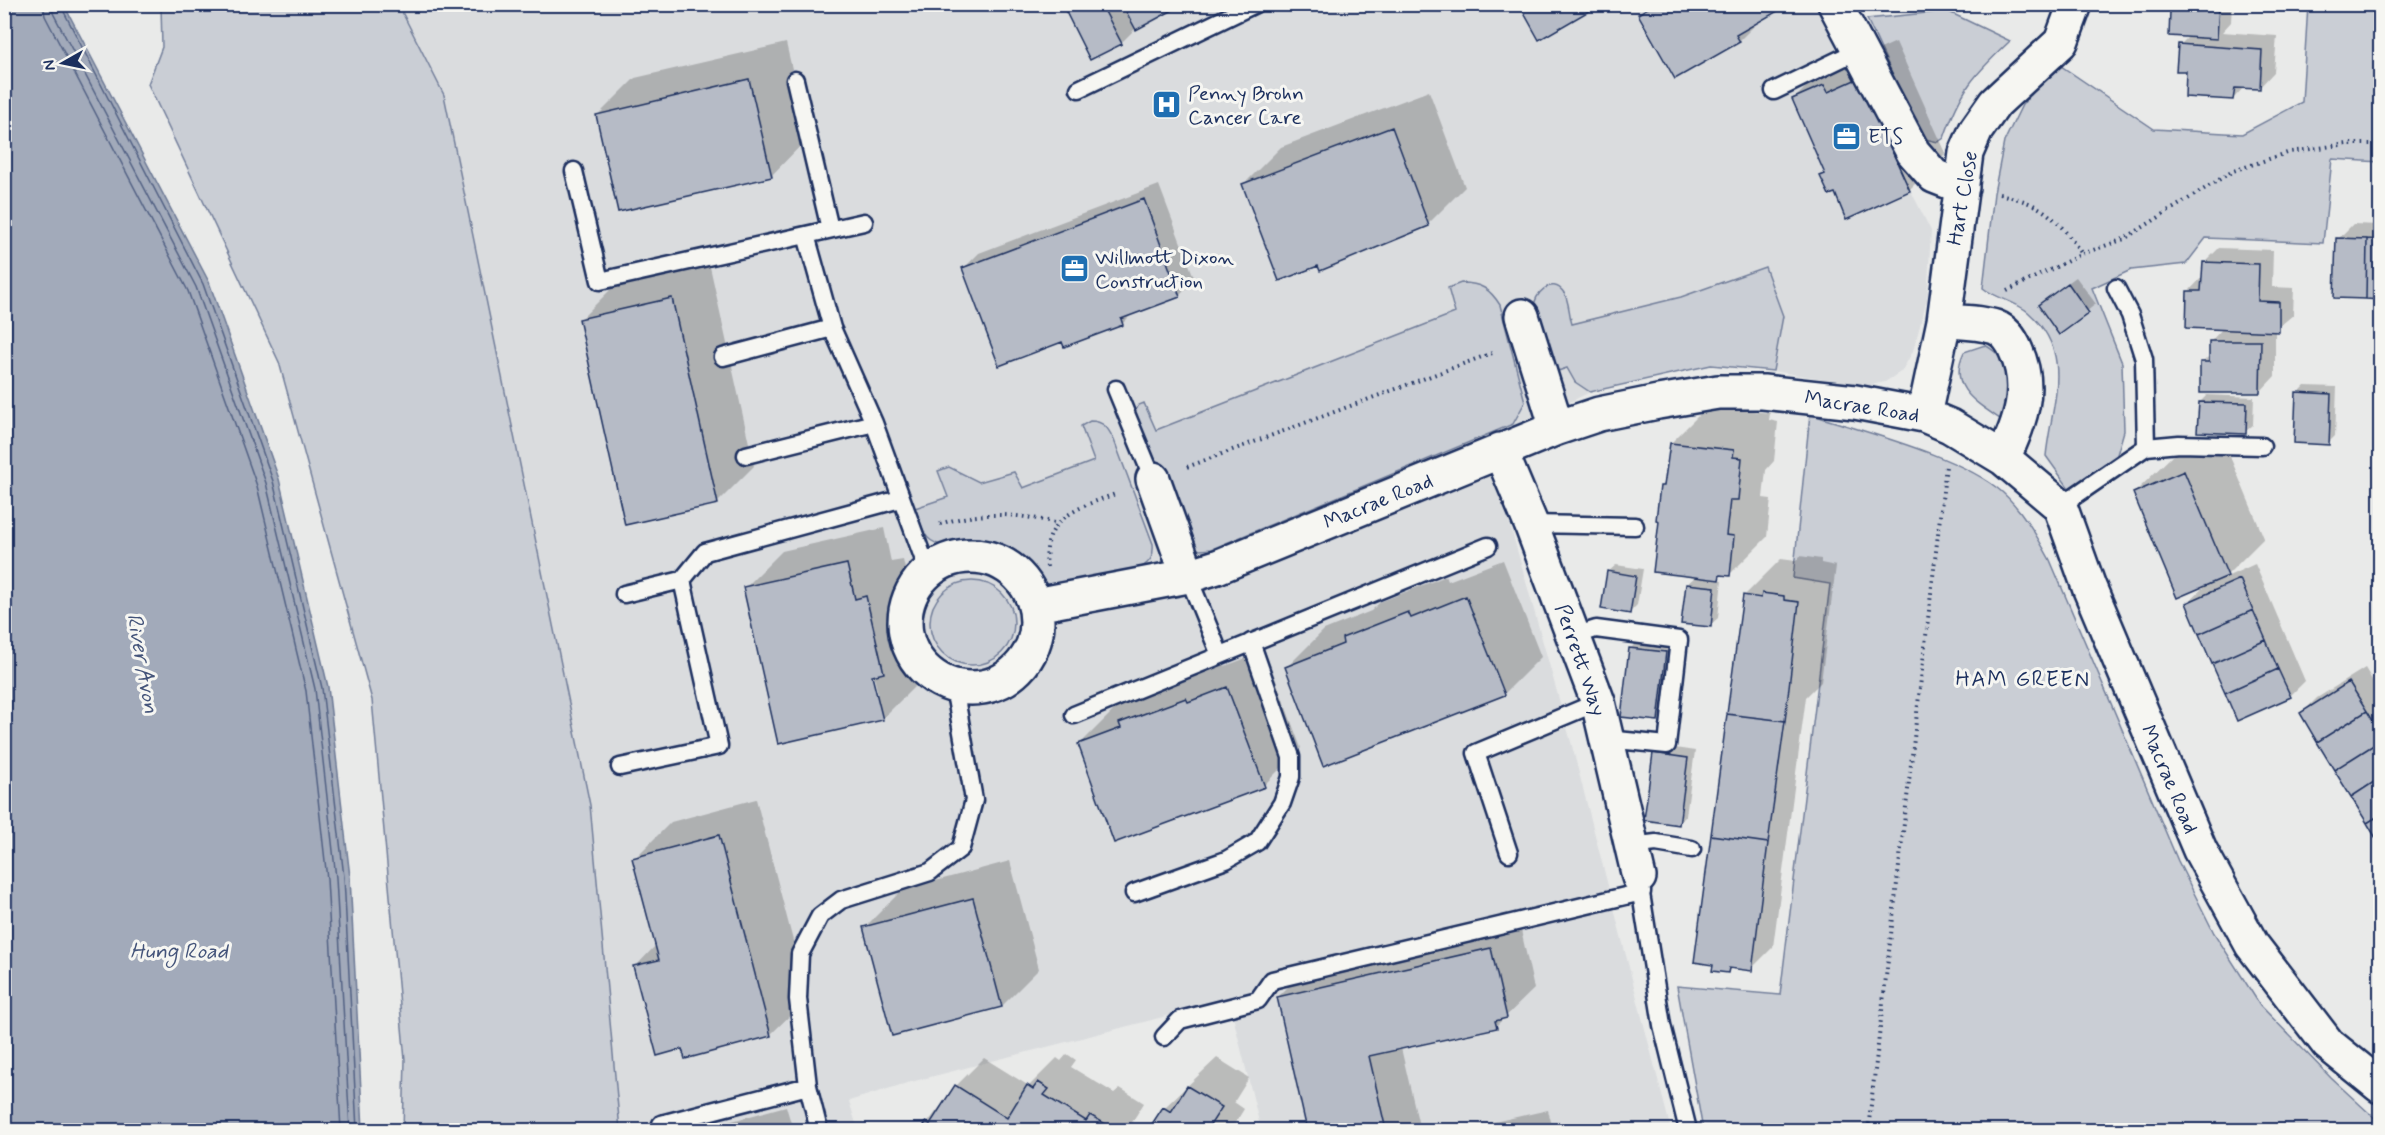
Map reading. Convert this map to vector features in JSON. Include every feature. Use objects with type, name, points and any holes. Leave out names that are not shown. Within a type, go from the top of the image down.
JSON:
[{"type":"street","points":[[1836,4],[1913,152],[1934,176],[1962,187]]},
{"type":"street","name":"Hart Close","points":[[1937,421],[1959,322],[1962,187],[1966,153],[1976,130],[1995,103],[2061,42],[2074,4]]},
{"type":"street","points":[[1959,322],[1997,327],[2012,340],[2022,363],[2025,382],[2023,406],[2017,429],[2003,458]]},
{"type":"street","points":[[1526,328],[1557,428]]},
{"type":"street","name":"Macrae Road","points":[[1046,603],[1188,576],[1217,567],[1500,450],[1599,414],[1718,392],[1762,392],[1855,402],[1937,421],[2003,458],[2060,506],[2089,587],[2200,850],[2252,945],[2328,1044],[2380,1086]]},
{"type":"street","name":"Perrett Way","points":[[1500,450],[1531,524],[1598,702],[1640,884]]},
{"type":"street","points":[[1153,479],[1188,576]]},
{"type":"street","points":[[969,555],[991,559],[1011,568],[1046,603],[1032,651],[1018,670],[999,684],[977,690],[954,687],[931,677],[915,659],[906,637],[904,613],[912,590],[928,571],[947,560],[969,555]]},
{"type":"lane","points":[[1079,89],[1255,4]]},
{"type":"lane","points":[[1774,91],[1859,50]]},
{"type":"lane","points":[[795,80],[830,230]]},
{"type":"lane","points":[[574,171],[600,280],[864,222]]},
{"type":"lane","points":[[806,235],[832,328],[874,423],[928,571]]},
{"type":"lane","points":[[2116,288],[2130,315],[2144,359],[2146,447]]},
{"type":"lane","points":[[723,357],[832,328]]},
{"type":"lane","points":[[1116,390],[1153,479]]},
{"type":"lane","points":[[746,455],[874,423]]},
{"type":"lane","points":[[2060,506],[2111,468],[2146,447],[2179,444],[2262,446]]},
{"type":"lane","points":[[624,594],[682,580],[705,552],[900,499]]},
{"type":"lane","points":[[1531,524],[1635,526]]},
{"type":"lane","points":[[1074,715],[1488,546]]},
{"type":"lane","points":[[1188,576],[1220,655]]},
{"type":"lane","points":[[620,767],[719,746],[682,580]]},
{"type":"lane","points":[[1574,636],[1596,629],[1679,640],[1667,745],[1607,739]]},
{"type":"lane","points":[[1134,893],[1226,860],[1257,842],[1282,803],[1291,777],[1291,757],[1251,642]]},
{"type":"lane","points":[[819,1131],[808,1086],[798,999],[800,954],[820,916],[841,900],[930,872],[961,848],[974,800],[954,687]]},
{"type":"lane","points":[[1509,853],[1476,753],[1598,702]]},
{"type":"lane","points":[[1632,846],[1656,843],[1692,849]]},
{"type":"lane","points":[[1164,1037],[1180,1020],[1258,1000],[1272,980],[1640,884],[1662,1025],[1688,1131]]},
{"type":"lane","points":[[661,1124],[808,1086]]},
{"type":"path","points":[[1959,322],[2000,296],[2082,254],[2124,239],[2233,171],[2290,152],[2347,144],[2380,144]]},
{"type":"path","points":[[1962,187],[2030,201],[2061,224],[2082,254]]},
{"type":"path","points":[[1046,603],[1045,555],[1056,523],[1085,506],[1526,328]]},
{"type":"path","points":[[1868,1131],[1937,421]]},
{"type":"path","points":[[913,532],[960,518],[992,513],[1024,515],[1056,523]]},
{"type":"shaded area","points":[[398,4],[444,95],[590,805],[620,1130],[403,1130],[405,1060],[372,700],[279,362],[148,84],[162,47],[161,5]]},
{"type":"shaded area","points":[[398,5],[1818,5],[1931,231],[1927,300],[1913,351],[1902,371],[1885,382],[1866,386],[1773,371],[1711,365],[1590,392],[1487,443],[1571,742],[1671,1130],[1261,1130],[1229,1000],[907,1083],[849,1101],[858,1130],[620,1130],[590,805],[444,95]]},
{"type":"shaded area","points":[[2308,5],[2380,5],[2380,162],[2332,159],[2323,243],[2206,238],[2186,264],[2131,270],[2092,288],[2122,363],[2124,431],[2116,458],[2071,491],[2046,456],[2057,380],[2052,345],[2043,328],[2028,312],[1983,288],[1994,193],[2004,142],[2022,105],[2058,64],[2154,129],[2242,134],[2302,102]]},
{"type":"shaded area","points":[[1947,11],[2010,41],[1977,74],[1956,107],[1944,138],[1938,142],[1925,139],[1918,129],[1867,19]]},
{"type":"shaded area","points":[[1765,267],[1783,316],[1773,371],[1711,365],[1590,392],[1575,382],[1567,368],[1555,372],[1535,317],[1534,309],[1537,298],[1549,286],[1559,288],[1564,293],[1572,324],[1681,297]]},
{"type":"shaded area","points":[[1461,283],[1484,288],[1500,305],[1525,402],[1513,424],[1212,549],[1200,550],[1187,544],[1134,412],[1139,405],[1144,403],[1156,430],[1455,313],[1448,288]]},
{"type":"shaded area","points":[[1985,345],[2004,361],[2008,369],[2010,378],[2003,421],[1967,393],[1959,375],[1964,352]]},
{"type":"shaded area","points":[[1810,414],[1911,446],[1962,467],[2002,492],[2017,507],[2050,560],[2178,861],[2214,933],[2260,1005],[2331,1078],[2380,1123],[2380,1130],[1703,1130],[1677,986],[1780,995],[1830,584],[1793,578]]},
{"type":"shaded area","points":[[1090,421],[1102,424],[1112,436],[1153,544],[1151,558],[1144,566],[1044,587],[1000,554],[981,549],[938,544],[925,534],[915,508],[948,497],[938,471],[949,467],[979,482],[1014,472],[1023,488],[1094,461],[1081,426]]},
{"type":"shaded area","points":[[972,581],[988,584],[1002,593],[1011,607],[1014,623],[1011,639],[1002,653],[988,662],[972,665],[956,662],[942,653],[933,639],[930,623],[933,607],[942,593],[956,584]]},
{"type":"water","name":"Hung Road","points":[[5,4],[64,5],[209,282],[279,479],[328,687],[350,877],[363,1130],[5,1130]]},
{"type":"building","points":[[1062,4],[1101,4],[1122,44],[1090,60]]},
{"type":"building","points":[[1122,4],[1184,4],[1136,30]]},
{"type":"building","points":[[1519,4],[1601,4],[1539,40]]},
{"type":"building","points":[[1654,4],[1782,4],[1783,8],[1736,35],[1740,42],[1675,79],[1638,14]]},
{"type":"building","points":[[2164,4],[2219,4],[2217,39],[2169,36],[2170,11],[2163,11]]},
{"type":"building","points":[[2178,44],[2262,50],[2260,89],[2235,88],[2233,100],[2185,97],[2186,71],[2176,71]]},
{"type":"building","name":"ETS","points":[[1859,78],[1910,191],[1846,220],[1835,193],[1829,195],[1820,176],[1825,174],[1792,99],[1824,85],[1828,92]]},
{"type":"building","points":[[749,79],[772,177],[618,212],[596,115]]},
{"type":"building","points":[[1392,127],[1429,226],[1320,271],[1318,266],[1279,281],[1242,184]]},
{"type":"building","points":[[1144,199],[1180,297],[1121,319],[1123,325],[1064,347],[1062,342],[999,366],[962,268]]},
{"type":"building","points":[[2336,238],[2367,239],[2366,299],[2334,298]]},
{"type":"building","points":[[2367,239],[2380,240],[2380,300],[2366,299]]},
{"type":"building","points":[[2203,262],[2259,264],[2258,301],[2279,302],[2279,332],[2186,328],[2187,291],[2201,291]]},
{"type":"building","points":[[2068,283],[2089,313],[2059,335],[2038,305]]},
{"type":"building","points":[[672,298],[718,504],[625,525],[579,319]]},
{"type":"building","points":[[2209,341],[2261,341],[2260,393],[2200,393],[2200,362],[2209,362]]},
{"type":"building","points":[[2296,392],[2331,394],[2329,445],[2294,443]]},
{"type":"building","points":[[2199,402],[2247,403],[2246,434],[2197,432]]},
{"type":"building","points":[[1670,443],[1734,450],[1733,457],[1742,458],[1738,500],[1730,500],[1726,535],[1734,536],[1730,576],[1720,575],[1719,580],[1653,572],[1659,521],[1656,520],[1660,486],[1664,486]]},
{"type":"building","points":[[2184,471],[2228,576],[2177,598],[2133,493]]},
{"type":"building","points":[[847,564],[855,599],[866,596],[884,673],[872,676],[883,720],[778,744],[743,587]]},
{"type":"building","points":[[1607,571],[1636,576],[1630,614],[1601,609]]},
{"type":"building","points":[[2240,579],[2253,610],[2199,634],[2186,603]]},
{"type":"building","points":[[1686,584],[1715,587],[1711,627],[1681,624]]},
{"type":"building","points":[[1762,593],[1784,596],[1784,600],[1799,602],[1785,721],[1727,714],[1743,595],[1761,598]]},
{"type":"building","points":[[1466,596],[1505,695],[1323,766],[1285,667],[1343,644],[1342,638],[1408,612],[1411,618]]},
{"type":"building","points":[[2253,610],[2266,640],[2212,664],[2199,634]]},
{"type":"building","points":[[2266,640],[2278,669],[2225,693],[2212,664]]},
{"type":"building","points":[[1629,648],[1666,652],[1658,721],[1621,717]]},
{"type":"building","points":[[2278,669],[2291,697],[2237,721],[2225,693]]},
{"type":"building","points":[[2349,682],[2367,711],[2317,742],[2300,713]]},
{"type":"building","points":[[1227,687],[1265,787],[1114,843],[1078,744],[1121,728],[1119,723],[1186,698],[1188,702]]},
{"type":"building","points":[[2367,711],[2380,732],[2380,741],[2334,770],[2317,742]]},
{"type":"building","points":[[1727,714],[1785,721],[1768,843],[1711,835]]},
{"type":"building","points":[[2380,741],[2380,778],[2351,797],[2334,770]]},
{"type":"building","points":[[1653,753],[1688,758],[1679,825],[1644,820]]},
{"type":"building","points":[[2380,778],[2380,815],[2367,823],[2351,797]]},
{"type":"building","points":[[2380,815],[2380,845],[2367,823]]},
{"type":"building","points":[[719,835],[771,1036],[685,1059],[682,1049],[657,1056],[633,966],[659,960],[632,858]]},
{"type":"building","points":[[1711,835],[1768,843],[1752,971],[1729,968],[1728,973],[1712,971],[1713,965],[1694,962]]},
{"type":"building","points":[[973,898],[1002,1007],[892,1036],[863,927]]},
{"type":"building","points":[[1491,948],[1507,1018],[1495,1021],[1497,1028],[1369,1056],[1386,1130],[1307,1130],[1277,997]]},
{"type":"building","points":[[1038,1082],[1049,1089],[1044,1095],[1086,1121],[1090,1115],[1116,1130],[921,1130],[926,1122],[930,1124],[955,1085],[1007,1118],[1027,1085],[1033,1089]]},
{"type":"building","points":[[1187,1086],[1222,1107],[1207,1130],[1148,1130],[1163,1107],[1171,1112]]},
{"type":"place","name":"Penny Brohn Cancer Care","points":[[1167,105]]},
{"type":"place","name":"ETS","points":[[1847,136]]},
{"type":"place","name":"Willmott Dixon Construction","points":[[1074,269]]},
{"type":"district","name":"HAM GREEN","points":[[2023,678]]},
{"type":"water label","name":"River Avon","points":[[144,663]]}]
